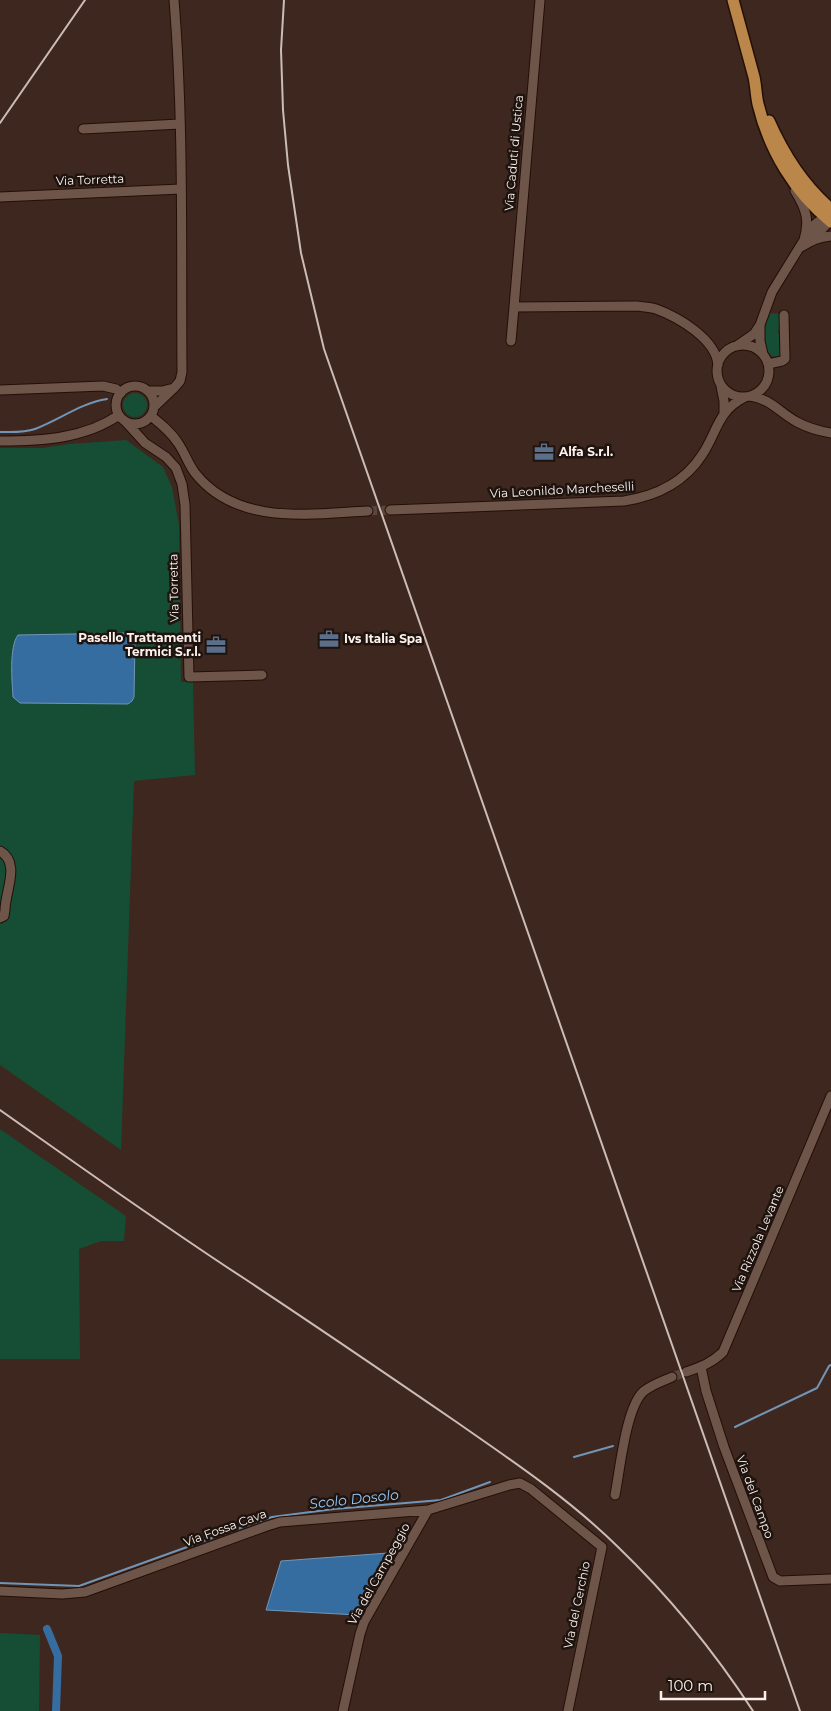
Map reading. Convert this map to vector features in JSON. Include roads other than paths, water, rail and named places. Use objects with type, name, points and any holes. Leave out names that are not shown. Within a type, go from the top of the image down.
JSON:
[{"type":"main road","points":[[733,0],[756,87],[770,123],[802,179],[830,216]]},
{"type":"main road","points":[[756,87],[757,102],[768,136],[788,176],[807,200],[830,216]]},
{"type":"street","points":[[145,443],[142,433],[154,407],[180,381],[182,372],[180,124],[174,0]]},
{"type":"street","name":"Via Caduti di Ustica","points":[[511,341],[540,0]]},
{"type":"street","points":[[83,129],[180,124]]},
{"type":"street","points":[[768,136],[771,153],[806,210],[806,242]]},
{"type":"street","name":"Via Torretta","points":[[0,197],[181,189]]},
{"type":"street","points":[[718,365],[722,356],[750,338],[760,325],[772,292],[792,258],[806,242],[826,225],[830,216]]},
{"type":"street","points":[[806,242],[822,236],[831,236]]},
{"type":"street","points":[[514,307],[636,306],[654,308],[672,316],[689,326],[709,344],[718,360],[718,376],[723,389],[724,413]]},
{"type":"street","points":[[768,364],[782,361],[784,358],[784,315]]},
{"type":"street","points":[[760,325],[760,341],[768,364],[767,382],[773,405]]},
{"type":"street","points":[[709,344],[724,348],[745,345],[754,347],[764,355]]},
{"type":"street","points":[[720,382],[733,395],[759,397],[796,422],[831,433]]},
{"type":"street","points":[[748,396],[761,390],[767,382]]},
{"type":"street","points":[[0,390],[103,386],[116,389],[121,393]]},
{"type":"street","points":[[148,419],[134,424],[122,418],[116,406],[121,393],[124,389],[134,386],[144,388],[153,398],[154,407]]},
{"type":"street","points":[[148,391],[162,391],[174,388]]},
{"type":"street","name":"Via Leonildo Marcheselli","points":[[390,510],[624,501],[645,498],[661,492],[690,470],[702,455],[724,413],[732,404],[748,396]]},
{"type":"street","points":[[0,441],[37,441],[63,438],[122,418]]},
{"type":"street","name":"Via Torretta","points":[[122,418],[145,443],[170,461],[176,468],[182,484],[185,505],[189,677],[262,675]]},
{"type":"street","points":[[148,419],[172,435],[190,467],[200,479],[218,493],[238,504],[260,512],[285,514],[368,511]]},
{"type":"street","points":[[0,851],[6,854],[9,859],[11,870],[4,916],[0,918]]},
{"type":"street","name":"Via Rizzola Levante","points":[[686,1372],[715,1360],[723,1352],[831,1096]]},
{"type":"street","name":"Via del Campo","points":[[701,1367],[706,1391],[724,1448],[772,1577],[780,1581],[831,1580]]},
{"type":"street","points":[[615,1495],[627,1424],[635,1402],[644,1392],[657,1383],[672,1377]]},
{"type":"street","name":"Via Fossa Cava","points":[[0,1591],[62,1594],[85,1592],[280,1522],[428,1510],[520,1483]]},
{"type":"street","name":"Via del Cerchio","points":[[520,1483],[531,1488],[602,1547],[568,1711]]},
{"type":"street","name":"Via del Campeggio","points":[[344,1711],[364,1622],[428,1510]]},
{"type":"water","points":[[125,633],[132,636],[135,642],[134,697],[128,704],[20,703],[13,697],[12,656],[15,640],[18,635]]},
{"type":"water","points":[[388,1553],[357,1615],[266,1610],[281,1561]]},
{"type":"waterway","points":[[0,432],[22,432],[35,429],[88,404],[107,399]]},
{"type":"waterway","name":"Scolo Dosolo","points":[[735,1427],[817,1388],[831,1365]]},
{"type":"waterway","name":"Scolo Dosolo","points":[[574,1457],[613,1446]]},
{"type":"waterway","name":"Scolo Dosolo","points":[[220,1535],[272,1517],[334,1509],[441,1500],[490,1482]]},
{"type":"waterway","name":"Scolo Dosolo","points":[[0,1583],[79,1586],[212,1538]]},
{"type":"waterway","points":[[47,1629],[58,1656],[56,1711]]},
{"type":"tunnel","points":[[368,511],[390,510]]},
{"type":"tunnel","points":[[672,1377],[686,1372]]},
{"type":"railway","points":[[0,123],[85,0]]},
{"type":"railway","points":[[284,0],[281,50],[283,110],[288,165],[301,253],[324,349],[800,1711]]},
{"type":"railway","points":[[0,1110],[152,1217],[455,1421],[559,1496],[598,1528],[655,1584],[707,1646],[753,1711]]},
{"type":"place","name":"Alfa S.r.l.","points":[[544,452]]},
{"type":"place","name":"Ivs Italia Spa","points":[[329,639]]},
{"type":"place","name":"Pasello Trattamenti Termici S.r.l.","points":[[216,645]]}]
